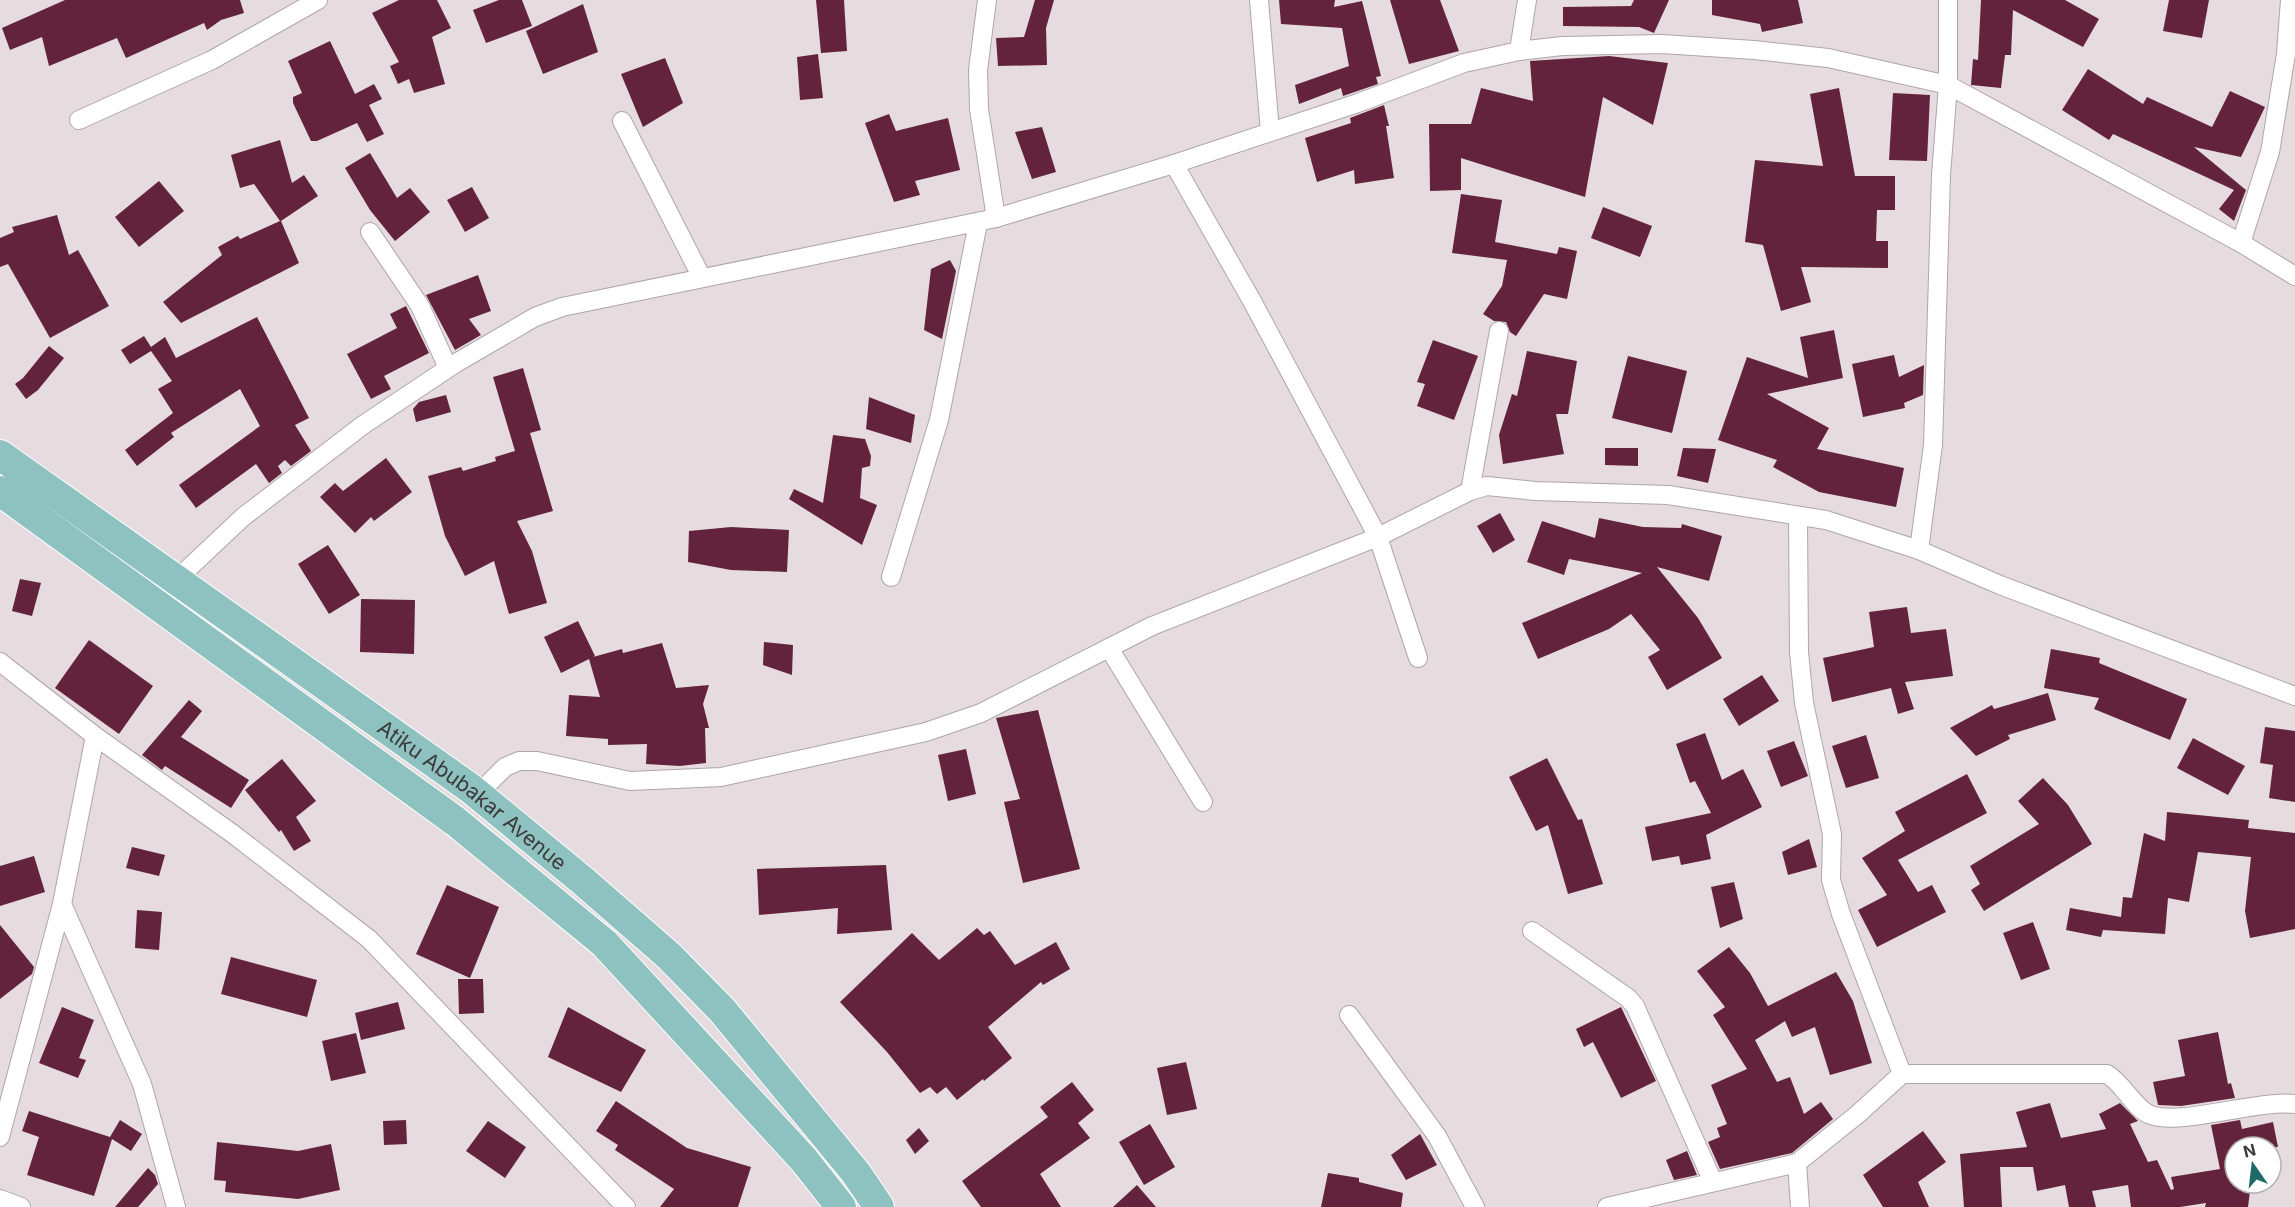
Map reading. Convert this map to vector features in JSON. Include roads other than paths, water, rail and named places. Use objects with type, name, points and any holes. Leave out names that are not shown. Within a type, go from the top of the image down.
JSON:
[{"type":"main road","name":"Atiku Abubakar Avenue","points":[[0,455],[478,794],[583,880],[669,956],[715,1003],[856,1173],[879,1207]]},
{"type":"main road","name":"Atiku Abubakar Avenue","points":[[0,491],[455,820],[604,943],[796,1152],[841,1207]]},
{"type":"street","points":[[79,120],[212,60],[318,0]]},
{"type":"street","points":[[987,0],[978,70],[979,109],[996,218]]},
{"type":"street","points":[[1259,0],[1270,132]]},
{"type":"street","points":[[1520,51],[1527,0]]},
{"type":"street","points":[[1919,550],[1933,445],[1941,174],[1948,85],[1948,0]]},
{"type":"street","points":[[2241,243],[2270,152],[2286,54],[2290,0]]},
{"type":"street","points":[[176,580],[243,517],[363,425],[448,368],[535,317],[562,307],[978,223],[1174,164],[1464,63],[1520,51],[1562,46],[1662,44],[1754,50],[1828,58],[1948,85],[2241,243],[2295,276]]},
{"type":"street","points":[[622,121],[702,278]]},
{"type":"street","points":[[1174,164],[1252,302],[1378,537],[1418,658]]},
{"type":"street","points":[[891,577],[939,420],[978,223]]},
{"type":"street","points":[[370,232],[420,306],[448,368]]},
{"type":"street","points":[[1470,491],[1499,331]]},
{"type":"street","points":[[478,794],[505,767],[519,761],[537,761],[630,781],[721,777],[926,732],[981,713],[1152,626],[1378,537],[1470,491],[1487,486],[1536,491],[1668,495],[1826,520],[1919,550],[2000,585],[2295,696]]},
{"type":"street","points":[[1798,516],[1799,652],[1804,703],[1832,834],[1831,880],[1841,914],[1902,1074]]},
{"type":"street","points":[[1109,648],[1203,802]]},
{"type":"street","points":[[0,662],[95,736],[233,834],[369,939],[626,1207]]},
{"type":"street","points":[[0,1137],[62,904],[95,736]]},
{"type":"street","points":[[62,904],[142,1084],[176,1207]]},
{"type":"street","points":[[1532,931],[1628,998],[1635,1006],[1713,1182]]},
{"type":"street","points":[[1350,1015],[1437,1136],[1475,1207]]},
{"type":"street","points":[[1607,1207],[1797,1163],[1858,1114],[1902,1074],[2107,1074],[2116,1079],[2145,1113],[2152,1116],[2176,1117],[2262,1104],[2295,1104]]},
{"type":"street","points":[[1797,1163],[1800,1207]]},
{"type":"street","points":[[0,1198],[21,1207]]}]
